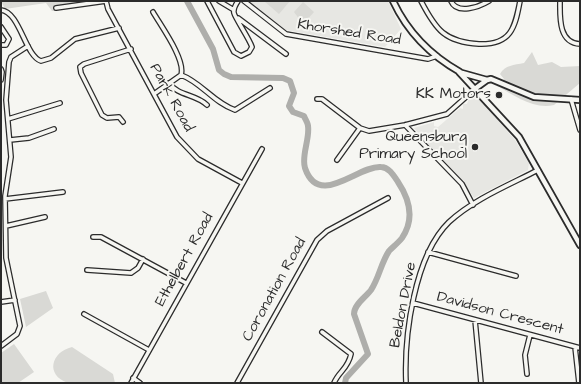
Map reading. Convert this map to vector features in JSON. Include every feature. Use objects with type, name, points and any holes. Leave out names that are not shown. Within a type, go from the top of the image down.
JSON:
[{"type":"main road","points":[[393,1],[408,30],[437,56],[461,72],[477,87],[519,137],[580,245]]},
{"type":"main road","points":[[461,72],[486,80],[501,82],[534,97],[580,100]]},
{"type":"main road","points":[[477,87],[486,80]]},
{"type":"street","points":[[56,8],[106,1]]},
{"type":"street","name":"Park Road","points":[[106,1],[173,132],[198,159],[242,183]]},
{"type":"street","points":[[207,1],[234,52],[241,56],[249,52],[252,47],[236,17],[234,10],[238,1]]},
{"type":"street","points":[[219,1],[234,10]]},
{"type":"street","name":"Khorshed Road","points":[[244,1],[281,32],[291,36],[428,59],[437,56]]},
{"type":"street","points":[[421,1],[436,25],[452,39],[463,43],[492,44],[500,41],[513,29],[516,22],[520,1]]},
{"type":"street","points":[[451,1],[454,6],[463,9],[481,5],[489,1]]},
{"type":"street","points":[[560,1],[562,31],[573,43],[580,44]]},
{"type":"street","points":[[2,10],[10,14],[33,56],[37,60],[45,61],[75,39],[119,28]]},
{"type":"street","points":[[154,12],[177,54],[182,69],[181,75],[154,94]]},
{"type":"street","points":[[236,17],[286,54]]},
{"type":"street","points":[[1,27],[9,39],[6,45],[1,45]]},
{"type":"street","points":[[1,346],[19,330],[20,326],[6,258],[5,199],[10,168],[10,140],[6,84],[8,62],[11,57],[28,46]]},
{"type":"street","points":[[123,122],[119,117],[107,118],[102,115],[81,73],[80,67],[84,64],[131,49]]},
{"type":"street","points":[[1,69],[1,80]]},
{"type":"street","points":[[181,75],[193,82],[221,104],[235,110],[270,88]]},
{"type":"street","points":[[1,83],[6,84]]},
{"type":"street","points":[[169,83],[174,90],[202,100],[207,105]]},
{"type":"street","points":[[317,99],[322,99],[360,128],[369,131],[405,125],[447,114],[477,87]]},
{"type":"street","points":[[1,96],[6,95]]},
{"type":"street","points":[[571,99],[580,130]]},
{"type":"street","points":[[8,119],[60,103]]},
{"type":"street","points":[[405,125],[462,184],[472,205]]},
{"type":"street","points":[[337,160],[360,128]]},
{"type":"street","points":[[10,140],[29,138],[54,129]]},
{"type":"street","name":"Ethelbert Road","points":[[131,383],[262,149]]},
{"type":"street","name":"Beldon Drive","points":[[406,383],[407,340],[413,303],[428,252],[449,223],[472,205],[538,170]]},
{"type":"street","points":[[1,188],[6,187]]},
{"type":"street","points":[[5,199],[63,192]]},
{"type":"street","name":"Coronation Road","points":[[236,383],[272,320],[304,258],[317,240],[327,231],[388,198]]},
{"type":"street","points":[[6,226],[45,218]]},
{"type":"street","points":[[93,237],[101,237],[186,283]]},
{"type":"street","points":[[428,252],[516,276]]},
{"type":"street","points":[[87,270],[131,273],[136,270],[142,259]]},
{"type":"street","points":[[1,302],[15,300]]},
{"type":"street","name":"Davidson Crescent","points":[[413,303],[580,348]]},
{"type":"street","points":[[84,314],[149,350]]},
{"type":"street","points":[[267,316],[272,320]]},
{"type":"street","points":[[475,320],[481,383]]},
{"type":"street","points":[[322,332],[351,354],[344,371],[334,383]]},
{"type":"street","points":[[258,334],[263,336]]},
{"type":"street","points":[[527,374],[525,356],[530,335]]},
{"type":"street","points":[[254,351],[252,345],[257,346]]},
{"type":"street","points":[[575,347],[579,383]]},
{"type":"street","points":[[133,378],[140,383]]},
{"type":"shaded area","points":[[1,1],[102,1],[52,11],[46,3],[5,9]]},
{"type":"shaded area","points":[[248,1],[388,1],[401,29],[385,47],[285,30]]},
{"type":"shaded area","points":[[264,1],[290,1],[279,14]]},
{"type":"shaded area","points":[[303,2],[314,12],[303,24],[294,12]]},
{"type":"shaded area","points":[[532,52],[538,65],[552,62],[561,67],[580,66],[580,83],[554,105],[547,106],[532,104],[497,86],[504,79],[500,74],[504,69],[524,63]]},
{"type":"shaded area","name":"Queensburg Primary School","points":[[474,95],[477,96],[515,140],[529,163],[528,170],[474,198],[454,171],[426,143],[414,128],[434,122],[434,126],[438,127],[460,108],[463,109],[463,104],[467,104],[469,99]]},
{"type":"shaded area","points":[[46,291],[53,308],[26,327],[20,299]]},
{"type":"shaded area","points":[[14,344],[34,372],[18,383],[1,383],[1,353]]},
{"type":"shaded area","points":[[72,347],[113,374],[115,383],[68,383],[56,375],[54,369],[55,358],[65,350]]},
{"type":"waterway","points":[[187,1],[213,49],[219,70],[224,74],[231,77],[283,78],[290,81],[294,93],[289,106],[293,112],[304,116],[308,125],[304,163],[311,180],[320,185],[329,185],[340,182],[372,168],[384,167],[393,175],[406,196],[410,217],[406,231],[402,238],[389,251],[374,285],[369,293],[358,304],[355,310],[354,314],[368,354],[346,378],[345,383]]},
{"type":"place","name":"KK Motors","points":[[499,95]]},
{"type":"place","name":"Queensburg Primary School","points":[[475,147]]}]
